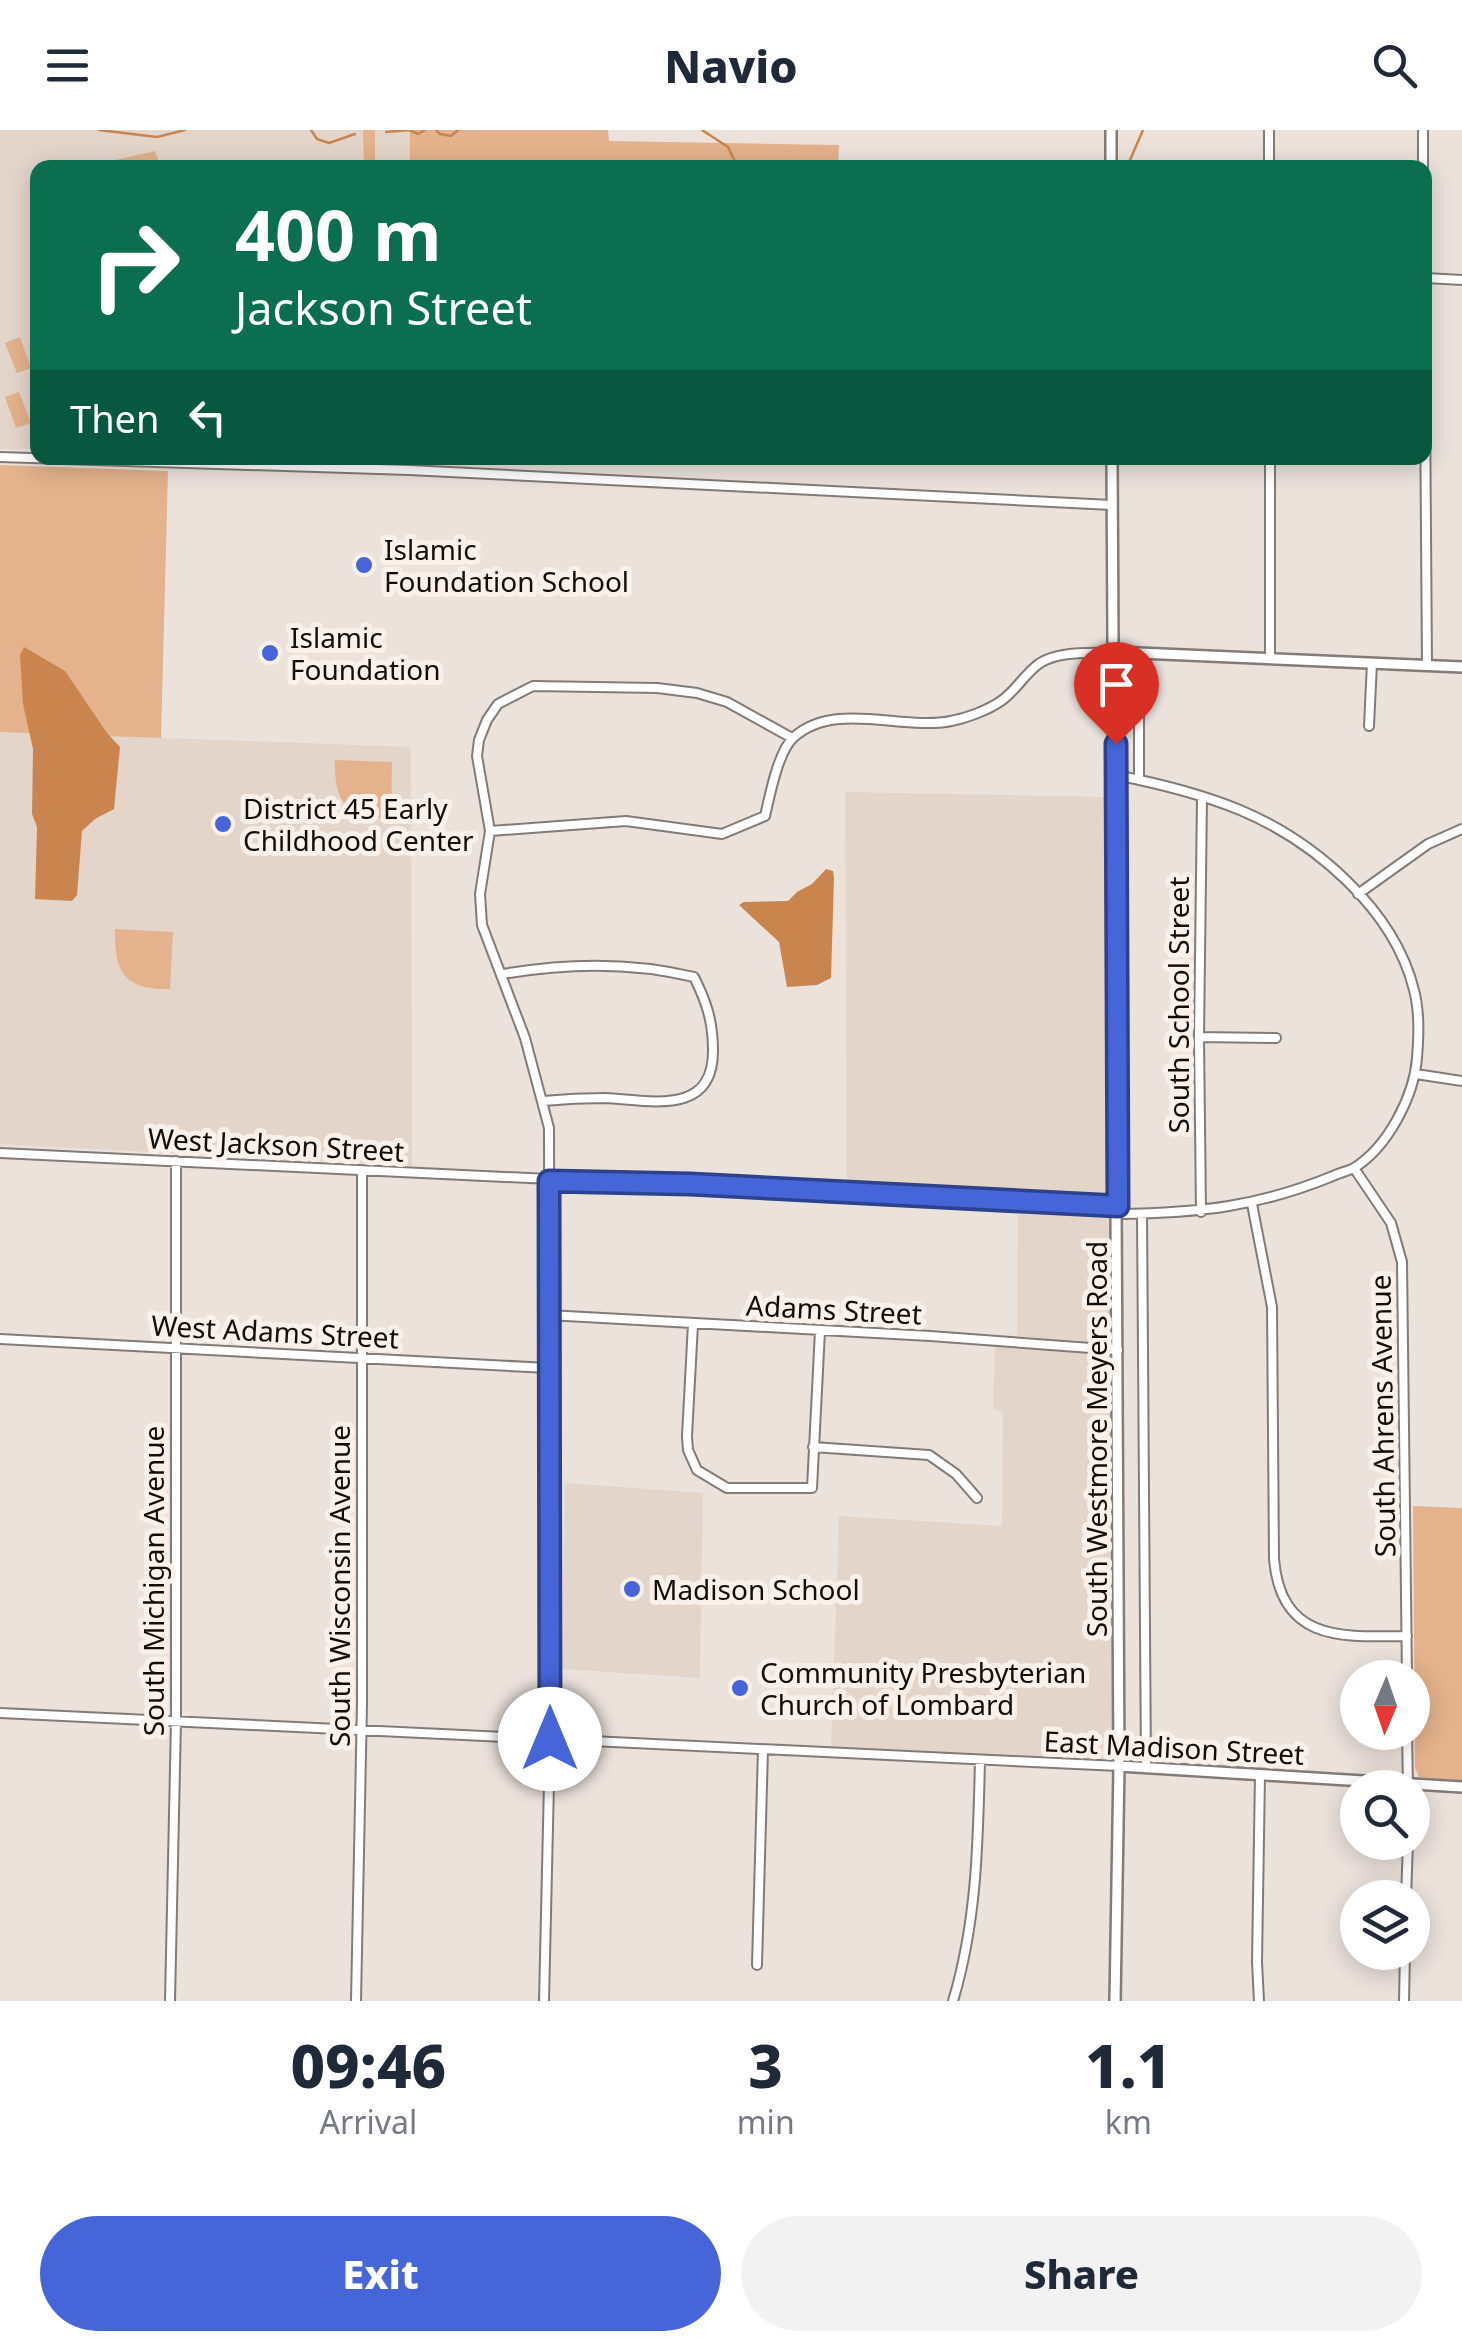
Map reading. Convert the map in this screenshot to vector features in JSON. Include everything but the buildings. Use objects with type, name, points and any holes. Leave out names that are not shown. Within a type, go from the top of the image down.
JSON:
[{"type":"street","points":[[1111,130],[1111,160]]},
{"type":"street","points":[[1269,130],[1269,160]]},
{"type":"street","points":[[1423,130],[1424,160]]},
{"type":"street","points":[[1432,278],[1462,280]]},
{"type":"street","points":[[0,456],[30,457]]},
{"type":"street","points":[[257,465],[1112,506]]},
{"type":"street","name":"South Westmore Meyers Road","points":[[1112,465],[1120,1766],[1115,2001]]},
{"type":"street","points":[[1270,465],[1270,658]]},
{"type":"street","points":[[1425,465],[1427,665]]},
{"type":"street","points":[[490,831],[626,822],[659,823],[710,834],[733,831],[765,816],[778,766],[792,738],[815,724],[832,720],[936,724],[966,718],[1002,701],[1040,664],[1060,656],[1116,652],[1462,667]]},
{"type":"street","points":[[1369,726],[1372,662]]},
{"type":"street","points":[[1139,683],[1140,780]]},
{"type":"street","points":[[544,2001],[550,1739],[550,1128],[503,974],[486,939],[480,909],[490,831],[477,756],[486,722],[498,704],[533,686],[657,688],[697,694],[727,702],[792,738]]},
{"type":"street","points":[[1115,775],[1243,811],[1288,836],[1358,894],[1395,943],[1413,986],[1419,1030],[1416,1074],[1392,1126],[1354,1168]]},
{"type":"street","name":"South School Street","points":[[1201,1212],[1198,1037],[1202,798]]},
{"type":"street","points":[[1358,894],[1415,852],[1462,828]]},
{"type":"street","points":[[503,974],[556,966],[662,969],[694,978],[712,1017],[713,1060],[709,1076],[700,1090],[685,1099],[543,1101]]},
{"type":"street","points":[[1198,1037],[1276,1038]]},
{"type":"street","points":[[1416,1074],[1462,1081]]},
{"type":"street","name":"West Jackson Street","points":[[0,1153],[651,1183],[1142,1214],[1201,1212],[1252,1204],[1354,1168]]},
{"type":"street","name":"South Michigan Avenue","points":[[170,2001],[176,1722],[176,1161]]},
{"type":"street","name":"South Ahrens Avenue","points":[[1354,1168],[1391,1223],[1402,1262],[1407,1660]]},
{"type":"street","name":"South Wisconsin Avenue","points":[[356,2001],[362,1731],[362,1172]]},
{"type":"street","points":[[1252,1204],[1272,1307],[1277,1582],[1304,1622],[1339,1636],[1406,1636]]},
{"type":"street","points":[[1142,1214],[1146,1768]]},
{"type":"street","name":"Adams Street","points":[[548,1315],[1118,1350]]},
{"type":"street","points":[[693,1324],[688,1450],[697,1470],[728,1488],[812,1488],[820,1331]]},
{"type":"street","name":"West Adams Street","points":[[0,1339],[548,1368]]},
{"type":"street","points":[[814,1447],[929,1455],[956,1474],[977,1498]]},
{"type":"street","points":[[1296,1634],[1304,1622]]},
{"type":"street","name":"East Madison Street","points":[[0,1712],[1340,1780]]},
{"type":"street","points":[[757,1965],[763,1749]]},
{"type":"street","points":[[952,2001],[974,1912],[980,1760]]},
{"type":"street","points":[[1259,2001],[1256,1962],[1260,1774]]},
{"type":"street","name":"East Madison Street","points":[[1430,1786],[1462,1787]]},
{"type":"street","points":[[1404,2001],[1405,1970]]},
{"type":"shaded area","points":[[0,130],[410,130],[410,160],[30,160],[30,449],[0,449]]},
{"type":"shaded area","points":[[363,130],[375,130],[375,160],[364,160]]},
{"type":"shaded area","points":[[410,130],[608,130],[609,141],[839,145],[838,160],[410,160]]},
{"type":"shaded area","points":[[155,151],[158,160],[116,160]]},
{"type":"shaded area","points":[[20,337],[30,368],[17,373],[5,343]]},
{"type":"shaded area","points":[[19,392],[30,423],[16,428],[5,397]]},
{"type":"shaded area","points":[[0,465],[168,471],[161,738],[0,732]]},
{"type":"shaded area","points":[[24,647],[65,671],[120,747],[114,809],[82,831],[77,895],[72,901],[35,899],[37,827],[32,814],[33,749],[23,704],[20,655]]},
{"type":"shaded area","points":[[0,732],[411,747],[412,1166],[0,1144]]},
{"type":"shaded area","points":[[335,760],[392,762],[391,819],[364,815],[346,805],[337,788]]},
{"type":"shaded area","points":[[845,792],[1108,797],[1113,1202],[847,1188]]},
{"type":"shaded area","points":[[826,869],[833,871],[834,878],[831,978],[817,985],[787,987],[779,942],[739,905],[788,901]]},
{"type":"shaded area","points":[[115,929],[173,932],[170,989],[142,986],[125,976],[117,957]]},
{"type":"shaded area","points":[[1018,1204],[1113,1210],[1112,1346],[1017,1339]]},
{"type":"shaded area","points":[[995,1342],[1112,1354],[1114,1761],[831,1749],[839,1516],[1002,1526],[1003,1411],[993,1410]]},
{"type":"shaded area","name":"Madison School","points":[[565,1483],[703,1493],[700,1678],[562,1669]]},
{"type":"shaded area","points":[[1413,1506],[1462,1508],[1462,1781],[1430,1778],[1430,1770],[1415,1768],[1415,1750],[1430,1750],[1430,1660],[1414,1660]]},
{"type":"waterway","points":[[99,130],[157,137],[185,130]]},
{"type":"waterway","points":[[311,130],[317,139],[329,143],[355,134]]},
{"type":"waterway","points":[[386,132],[409,130],[418,134],[425,130]]},
{"type":"waterway","points":[[436,130],[451,136],[458,130]]},
{"type":"waterway","points":[[702,130],[728,147],[734,160]]},
{"type":"waterway","points":[[1130,160],[1143,130]]},
{"type":"place","name":"Islamic Foundation School","points":[[364,565]]},
{"type":"place","name":"Islamic Foundation","points":[[270,653]]},
{"type":"place","name":"District 45 Early Childhood Center","points":[[223,824]]},
{"type":"place","name":"Madison School","points":[[632,1589]]},
{"type":"place","name":"Community Presbyterian Church of Lombard","points":[[740,1688]]},
{"type":"route","points":[[550,1739],[549,1181],[690,1184],[1118,1206],[1116,744]]}]
